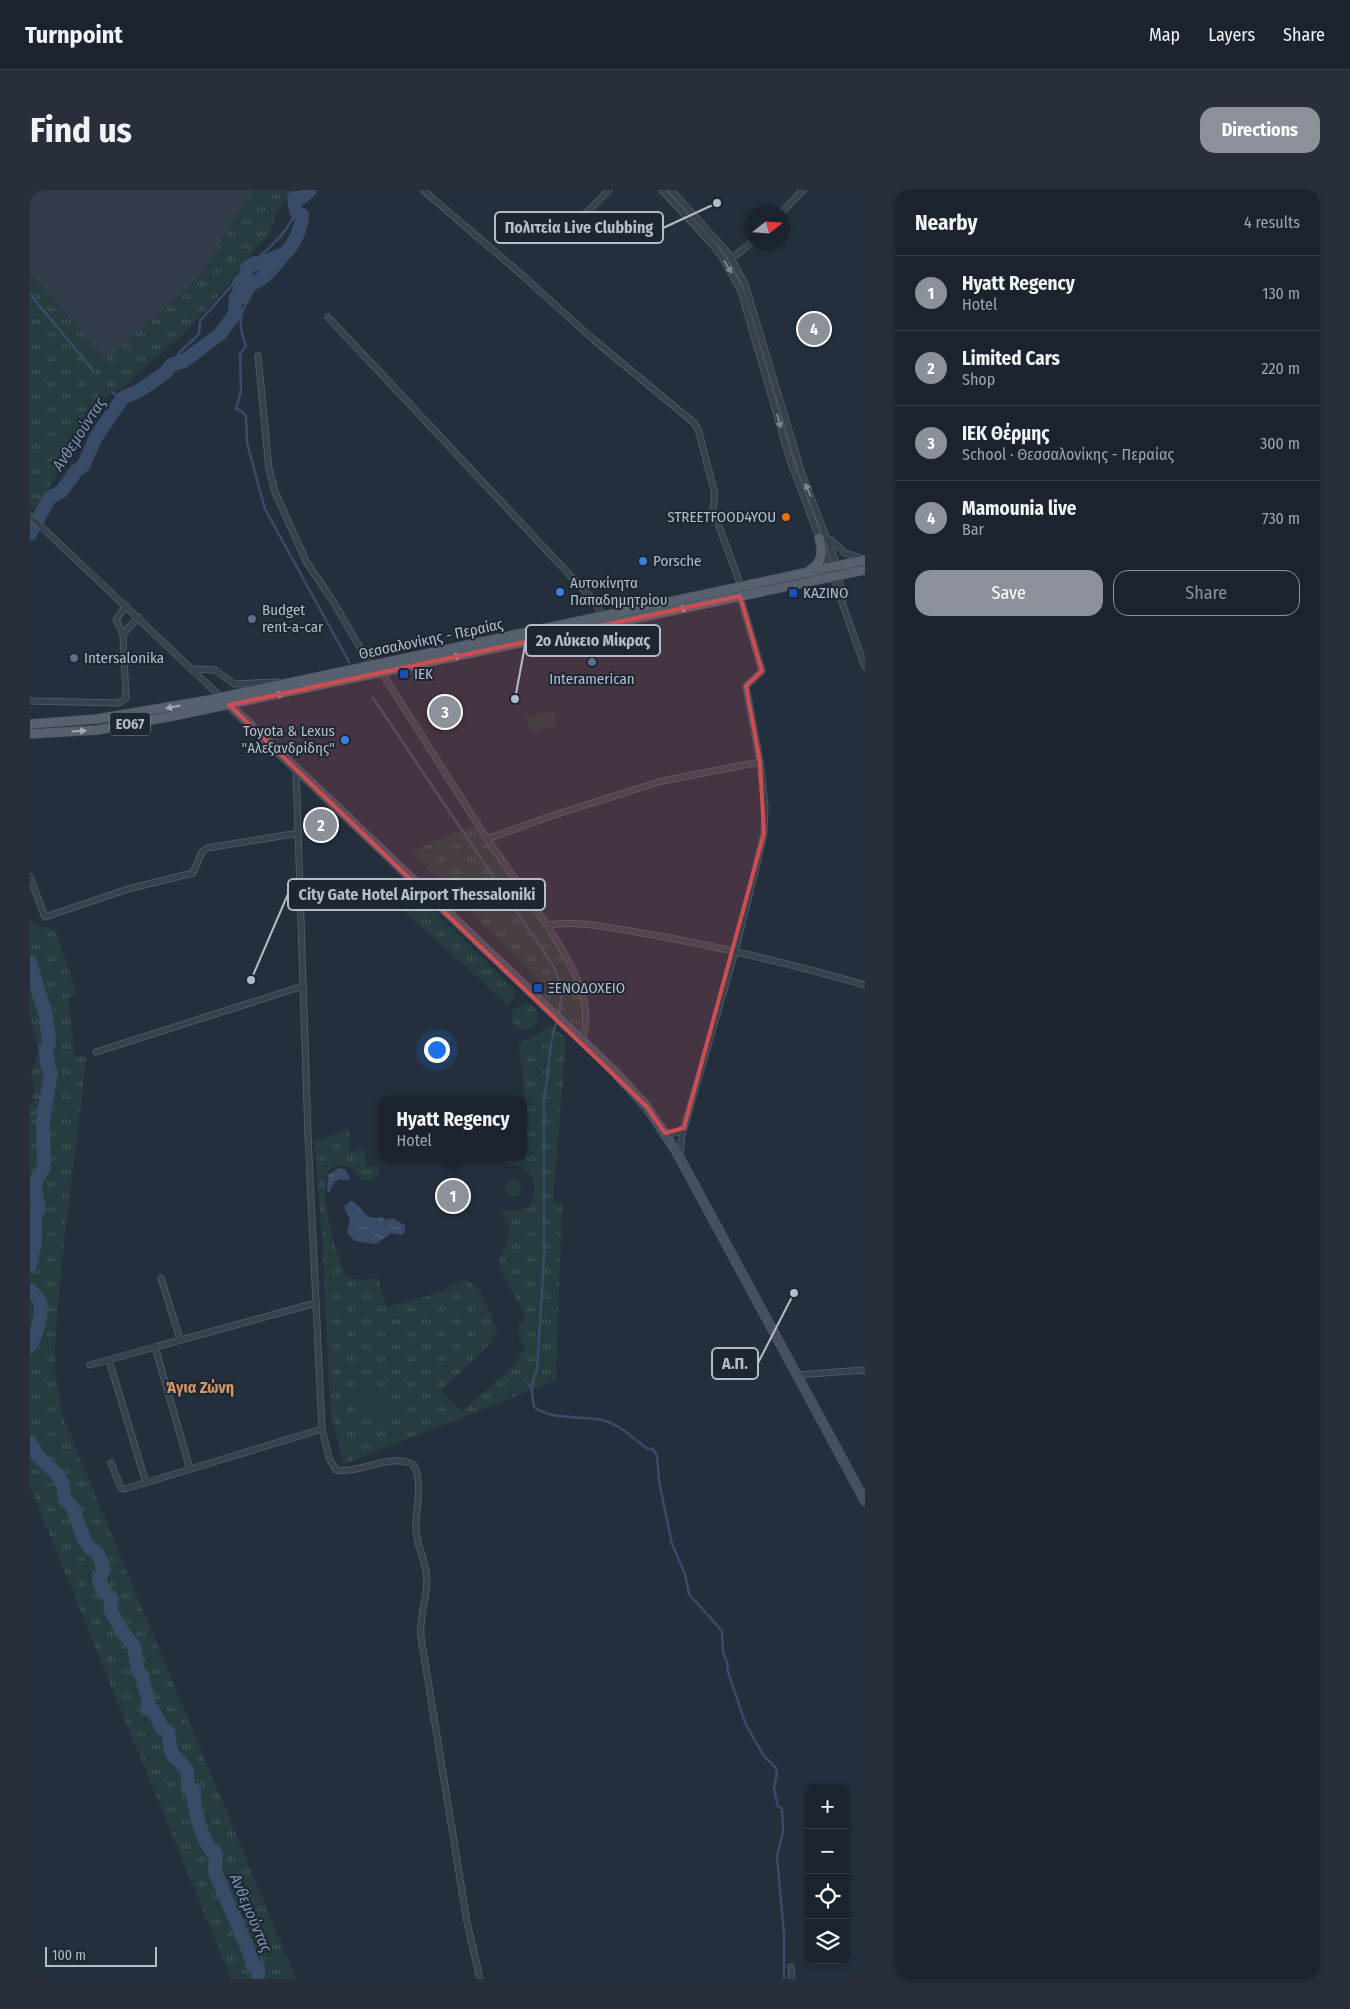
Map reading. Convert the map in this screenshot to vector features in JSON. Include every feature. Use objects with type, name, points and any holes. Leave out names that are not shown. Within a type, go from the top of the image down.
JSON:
[{"type":"main road","points":[[806,572],[819,563],[823,536]]},
{"type":"main road","name":"Θεσσαλονίκης - Περαίας","points":[[30,724],[97,720],[335,674],[370,669],[602,616],[865,560]]},
{"type":"main road","name":"Θεσσαλονίκης - Περαίας","points":[[30,734],[97,730],[229,705],[347,681],[370,669],[382,673],[865,570]]},
{"type":"street","points":[[423,190],[594,340],[693,422],[698,429],[715,494],[713,505],[716,519],[740,586]]},
{"type":"street","points":[[563,236],[609,190]]},
{"type":"street","points":[[662,190],[712,244],[741,291],[790,460],[823,536],[839,550],[865,560]]},
{"type":"street","points":[[672,190],[731,259],[751,299],[802,474],[865,667]]},
{"type":"street","points":[[789,205],[803,190]]},
{"type":"street","points":[[731,259],[745,248]]},
{"type":"street","points":[[328,317],[591,597],[602,616]]},
{"type":"street","points":[[258,356],[269,468],[274,492],[307,563],[331,598],[370,669]]},
{"type":"street","points":[[30,516],[624,1081],[646,1106],[665,1133],[680,1160],[865,1501]]},
{"type":"street","points":[[680,1160],[680,1142],[735,952],[764,833],[765,806],[760,762],[746,686],[762,671],[740,596]]},
{"type":"street","points":[[30,701],[119,703],[126,698],[123,634],[116,620],[126,606]]},
{"type":"street","points":[[123,634],[138,618]]},
{"type":"street","points":[[192,669],[214,670],[234,684],[240,685],[310,679]]},
{"type":"street","points":[[382,673],[487,839],[547,925],[564,954],[582,998],[585,1026],[581,1041]]},
{"type":"street","points":[[487,839],[554,815],[662,781],[760,762]]},
{"type":"street","points":[[296,768],[303,986],[322,1429],[329,1458],[336,1470],[343,1471],[382,1463],[405,1462],[414,1465],[418,1473],[419,1492],[416,1531],[427,1570],[420,1627],[465,1913],[480,1979]]},
{"type":"street","points":[[30,877],[45,917],[128,889],[193,873],[202,852],[207,848],[299,833]]},
{"type":"street","points":[[547,925],[576,922],[591,924],[778,961],[865,985]]},
{"type":"street","points":[[96,1052],[303,986]]},
{"type":"street","points":[[665,1133],[675,1134],[684,1128]]},
{"type":"street","points":[[161,1278],[180,1339]]},
{"type":"street","points":[[90,1366],[180,1339],[316,1303]]},
{"type":"street","points":[[155,1347],[190,1469]]},
{"type":"street","points":[[109,1360],[146,1483]]},
{"type":"street","points":[[796,1375],[865,1370]]},
{"type":"street","points":[[110,1463],[122,1489],[322,1429]]},
{"type":"street","points":[[791,1967],[792,1979]]},
{"type":"highlighted area","points":[[740,596],[762,671],[746,686],[760,762],[764,833],[684,1128],[665,1133],[646,1106],[229,705]]},
{"type":"shaded area","points":[[30,190],[259,190],[198,279],[30,460]]},
{"type":"green space","points":[[254,190],[291,190],[274,218],[269,235],[253,251],[222,292],[181,337],[139,371],[121,390],[115,390],[107,396],[63,460],[37,510],[30,507],[30,273],[107,360],[197,278]]},
{"type":"green space","points":[[554,711],[557,726],[530,732],[526,717]]},
{"type":"green space","points":[[475,824],[557,946],[580,997],[584,1021],[578,1028],[543,995],[538,980],[411,852]]},
{"type":"green space","points":[[401,882],[409,886],[513,988],[515,993],[508,1005],[396,904],[395,888]]},
{"type":"green space","points":[[30,917],[33,925],[55,929],[77,995],[69,997],[74,1055],[87,1057],[64,1242],[55,1341],[55,1373],[64,1420],[296,1979],[231,1979],[30,1487],[30,1104],[35,1100],[32,1096],[35,1094],[31,1073],[37,1056],[37,1049],[30,1010]]},
{"type":"green space","points":[[525,1004],[534,1008],[538,1017],[534,1026],[525,1030],[516,1026],[512,1017],[516,1008]]},
{"type":"green space","points":[[552,1026],[566,1039],[553,1202],[562,1203],[556,1380],[344,1464],[330,1410],[322,1236],[314,1142],[349,1129],[349,1152],[365,1149],[366,1167],[380,1166],[377,1176],[370,1180],[362,1180],[349,1167],[335,1166],[327,1175],[325,1190],[327,1210],[331,1231],[346,1278],[362,1280],[377,1278],[387,1307],[442,1292],[456,1282],[466,1280],[478,1288],[497,1330],[491,1343],[441,1391],[462,1412],[513,1366],[525,1346],[519,1340],[519,1325],[527,1319],[498,1265],[511,1229],[501,1214],[505,1210],[521,1210],[530,1206],[535,1180],[521,1166],[506,1165],[504,1161],[527,1161],[527,1096],[524,1096],[519,1048],[522,1041],[540,1034],[546,1027]]},
{"type":"green space","points":[[513,1180],[521,1188],[513,1196],[505,1188]]},
{"type":"green space","points":[[373,1382],[380,1390],[364,1409],[356,1402]]},
{"type":"green space","points":[[387,1396],[395,1404],[378,1424],[370,1416]]},
{"type":"water","points":[[339,1168],[345,1169],[350,1178],[348,1181],[341,1179],[336,1181],[332,1185],[330,1192],[327,1191],[328,1175]]},
{"type":"water","points":[[351,1201],[372,1218],[381,1217],[386,1220],[391,1218],[405,1225],[405,1232],[402,1235],[391,1233],[376,1244],[355,1241],[347,1233],[350,1220],[344,1206]]},
{"type":"waterway","name":"Ανθεμούντας","points":[[30,534],[50,497],[61,492],[76,471],[83,466],[96,437],[124,397],[137,392],[165,373],[171,365],[184,361],[220,334],[235,314],[236,297],[242,287],[239,283],[246,276],[247,268],[255,263],[259,264],[282,255],[290,248],[299,231],[302,220],[302,215],[296,212],[294,198],[301,198],[310,190]]},
{"type":"waterway","name":"Ανθεμούντας","points":[[255,263],[258,257],[282,234],[296,212]]},
{"type":"waterway","name":"Ανθεμούντας","points":[[243,297],[247,288],[264,277],[284,254]]},
{"type":"waterway","name":"Ανθεμούντας","points":[[171,365],[180,352],[199,334],[200,321],[247,268]]},
{"type":"waterway","points":[[258,282],[242,312],[242,335],[246,346],[240,354],[241,391],[236,409],[242,411],[246,416],[247,443],[265,509],[349,662]]},
{"type":"waterway","points":[[30,294],[92,369]]},
{"type":"waterway","points":[[112,392],[119,397],[124,397]]},
{"type":"waterway","points":[[373,698],[554,967],[562,990],[559,1016]]},
{"type":"waterway","name":"Ανθεμούντας","points":[[30,962],[46,1016],[49,1042],[46,1052],[51,1074],[43,1121],[44,1167],[34,1185],[39,1210],[35,1213],[35,1244],[30,1265]]},
{"type":"waterway","points":[[557,1021],[552,1040],[544,1095],[544,1258],[537,1370],[531,1386],[534,1407],[558,1416],[609,1422],[621,1428],[648,1449],[653,1449],[657,1456],[659,1481],[672,1544],[685,1574],[689,1594],[722,1631],[723,1652],[728,1665],[727,1669],[746,1725],[764,1756],[776,1768],[777,1774],[774,1788],[778,1807],[782,1808],[783,1831],[777,1857],[784,1934],[784,1979]]},
{"type":"waterway","points":[[30,1115],[47,1106]]},
{"type":"waterway","name":"Ανθεμούντας","points":[[30,1290],[39,1299],[41,1304],[37,1329],[30,1346]]},
{"type":"waterway","name":"Ανθεμούντας","points":[[30,1442],[37,1455],[58,1475],[63,1485],[65,1500],[72,1506],[84,1539],[91,1549],[98,1554],[104,1570],[99,1579],[102,1589],[112,1599],[110,1609],[123,1633],[134,1646],[138,1672],[143,1677],[148,1697],[147,1709],[153,1710],[162,1728],[168,1731],[171,1752],[187,1770],[188,1788],[194,1790],[199,1825],[211,1850],[216,1854],[215,1872],[250,1954],[252,1964],[258,1967],[258,1979]]},
{"type":"place","name":"Πολιτεία Live Clubbing","points":[[717,203]]},
{"type":"place","name":"Mamounia live","points":[[814,329]]},
{"type":"place","name":"STREETFOOD4YOU","points":[[786,517]]},
{"type":"place","name":"Porsche","points":[[643,561]]},
{"type":"place","name":"Αυτοκίνητα Παπαδημητρίου","points":[[560,592]]},
{"type":"place","name":"ΚΑΖΙΝΟ","points":[[793,593]]},
{"type":"place","name":"Budget rent-a-car","points":[[252,619]]},
{"type":"place","name":"Intersalonika","points":[[74,658]]},
{"type":"place","name":"Interamerican","points":[[592,662]]},
{"type":"place","name":"ΙΕΚ","points":[[404,674]]},
{"type":"place","name":"2ο Λύκειο Μίκρας","points":[[515,699]]},
{"type":"place","name":"ΙΕΚ Θέρμης","points":[[445,712]]},
{"type":"place","name":"Toyota & Lexus \"Αλεξανδρίδης\"","points":[[345,740]]},
{"type":"place","name":"Limited Cars","points":[[321,825]]},
{"type":"place","name":"City Gate Hotel Airport Thessaloniki","points":[[251,980]]},
{"type":"place","name":"ΞΕΝΟΔΟΧΕΙΟ","points":[[538,988]]},
{"type":"place","name":"Hyatt Regency","points":[[453,1196]]},
{"type":"place","name":"Α.Π.","points":[[794,1293]]},
{"type":"district","name":"Άγια Ζώνη","points":[[200,1387]]}]
